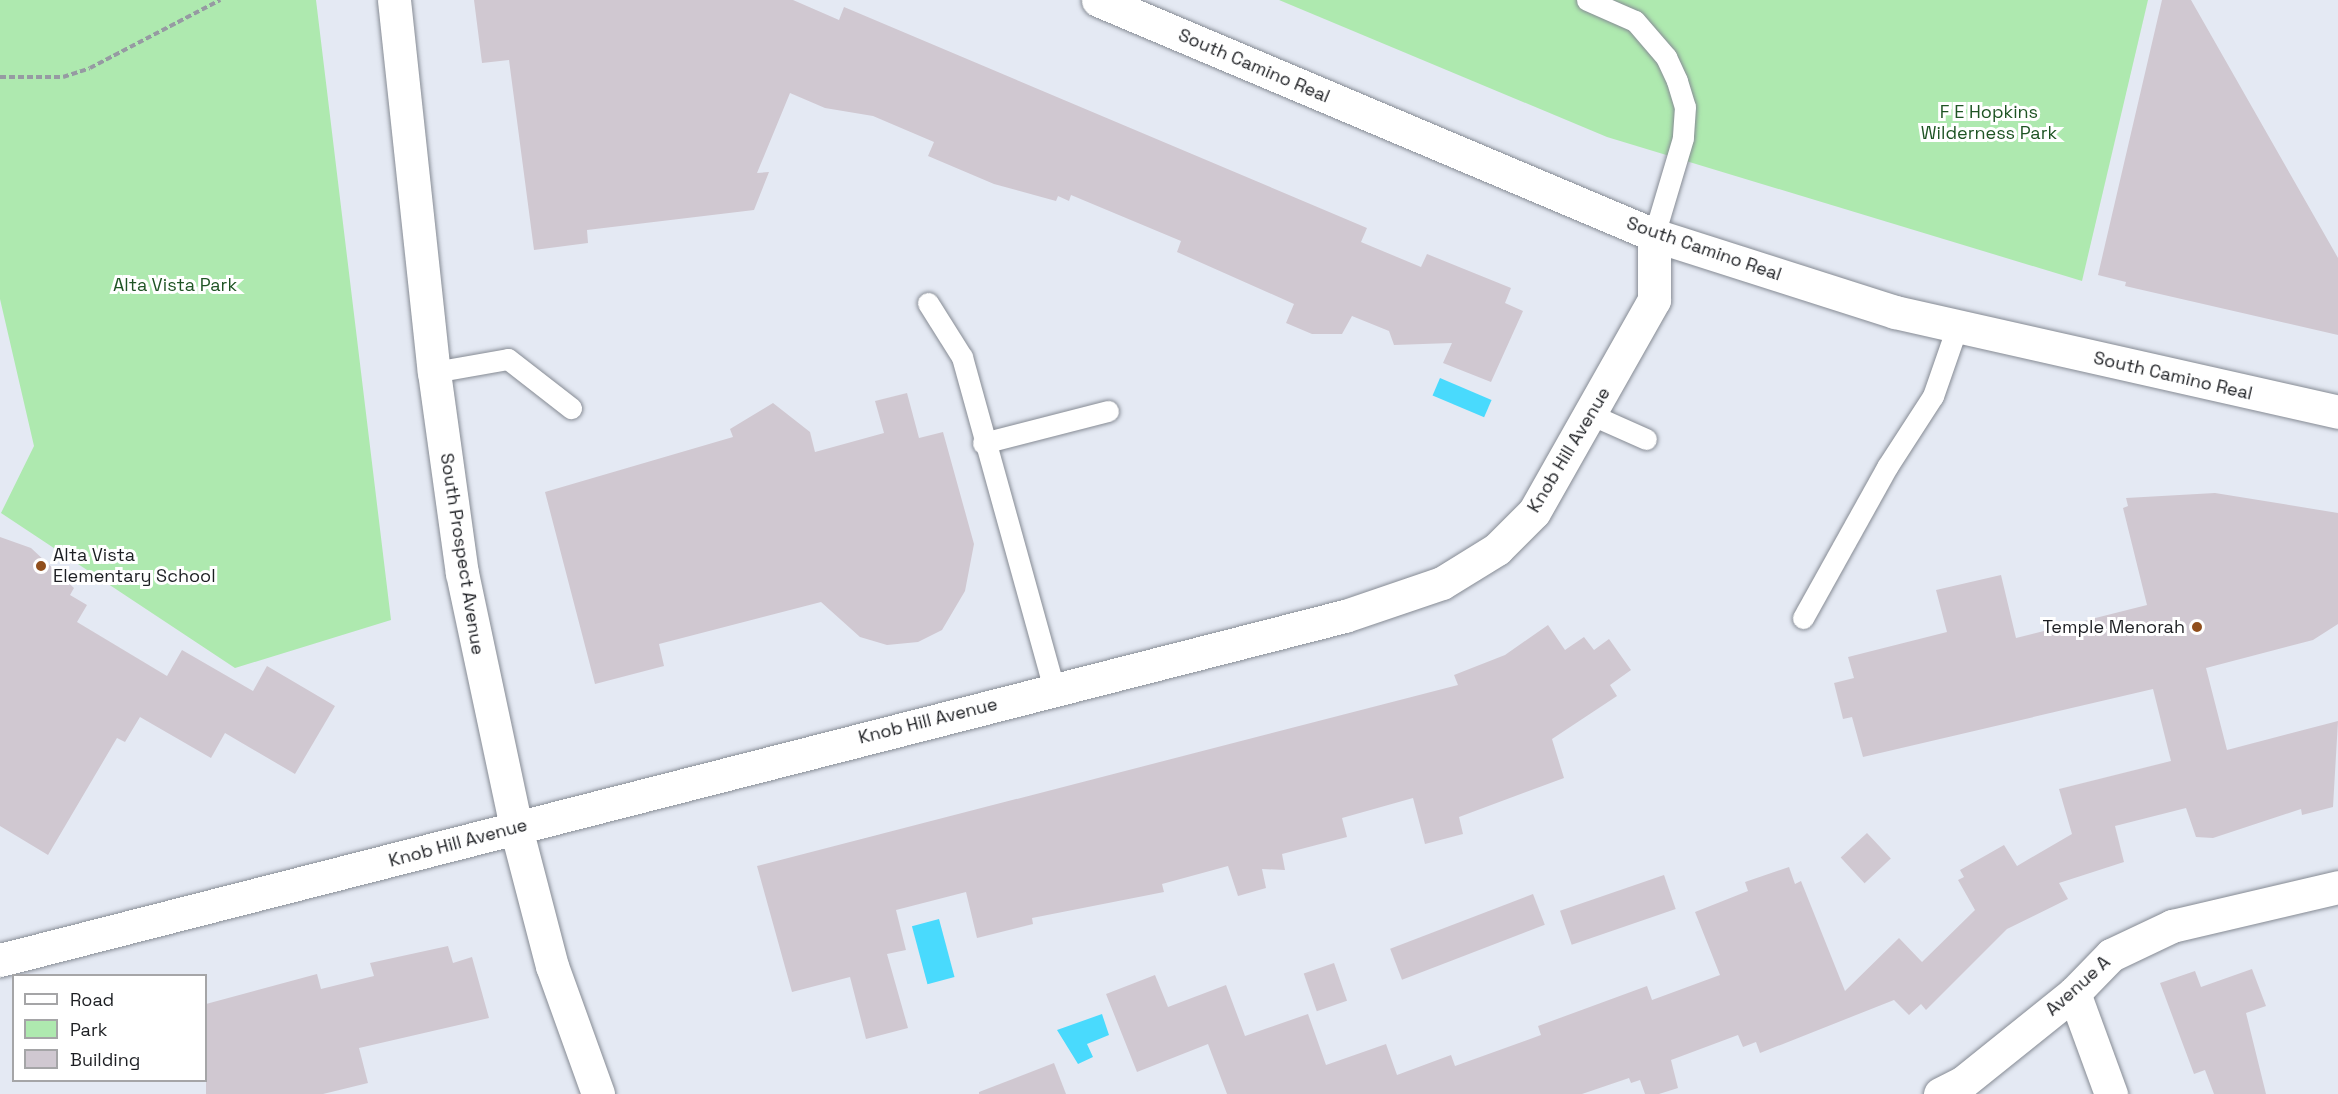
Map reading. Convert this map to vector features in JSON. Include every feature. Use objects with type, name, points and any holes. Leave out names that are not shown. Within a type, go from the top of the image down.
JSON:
[{"type":"street","name":"South Prospect Avenue","points":[[394,0],[434,372],[462,573],[516,828],[552,966],[598,1094]]},
{"type":"street","name":"South Camino Real","points":[[1098,0],[1654,235],[1957,327],[2338,412]]},
{"type":"street","name":"Knob Hill Avenue","points":[[0,960],[1364,611],[1442,583],[1497,549],[1534,512],[1592,415],[1654,300],[1654,235]]},
{"type":"street","name":"Avenue A","points":[[1940,1094],[1962,1083],[2074,993],[2111,955],[2172,926],[2338,887]]},
{"type":"street","points":[[2074,993],[2111,1094]]},
{"type":"lane","points":[[1587,0],[1635,21],[1666,57],[1685,107],[1683,138],[1654,235]]},
{"type":"lane","points":[[927,303],[962,357],[982,443],[1054,689]]},
{"type":"lane","points":[[1803,618],[1887,467],[1933,396],[1957,327]]},
{"type":"lane","points":[[434,372],[508,359],[571,408]]},
{"type":"lane","points":[[982,443],[1108,411]]},
{"type":"lane","points":[[1592,415],[1646,440]]},
{"type":"path","points":[[0,77],[63,77],[90,68],[220,0]]},
{"type":"green space","name":"Alta Vista Park","points":[[0,0],[316,0],[391,620],[235,668],[1,513],[34,446],[0,299]]},
{"type":"green space","name":"F E Hopkins Wilderness Park","points":[[1279,0],[2148,0],[2082,281],[1607,137]]},
{"type":"water","points":[[1440,378],[1492,400],[1484,417],[1433,395]]},
{"type":"water","points":[[939,919],[955,977],[927,984],[912,926]]},
{"type":"water","points":[[1102,1014],[1109,1035],[1087,1044],[1093,1057],[1078,1064],[1057,1030]]},
{"type":"building","points":[[474,0],[793,0],[839,20],[844,7],[1367,228],[1361,242],[1421,267],[1427,254],[1511,288],[1505,303],[1523,311],[1491,382],[1443,363],[1452,343],[1394,345],[1389,331],[1352,316],[1342,334],[1312,334],[1286,323],[1294,304],[1177,252],[1181,241],[1071,195],[1069,201],[1058,196],[1056,201],[994,184],[928,156],[934,142],[873,116],[825,108],[790,93],[757,173],[769,172],[754,210],[587,230],[588,243],[534,250],[509,60],[482,63]]},
{"type":"building","points":[[2162,0],[2191,0],[2338,258],[2338,335],[2125,286],[2126,282],[2098,275]]},
{"type":"building","points":[[907,393],[919,438],[943,432],[974,544],[965,591],[942,630],[918,642],[887,645],[860,637],[821,602],[659,644],[664,666],[595,684],[545,492],[733,437],[730,429],[773,403],[810,432],[815,452],[884,433],[875,401]]},
{"type":"building","points":[[2215,493],[2338,513],[2338,624],[2313,640],[2206,668],[2227,750],[2338,721],[2333,807],[2302,815],[2301,809],[2213,838],[2196,837],[2186,808],[2115,826],[2124,862],[2059,883],[2068,899],[2007,929],[1926,1010],[1921,1004],[1909,1015],[1894,1000],[1760,1053],[1756,1042],[1743,1047],[1738,1035],[1671,1060],[1678,1088],[1659,1094],[1645,1094],[1640,1080],[1631,1083],[1629,1078],[1582,1094],[1227,1094],[1208,1044],[1137,1072],[1106,994],[1155,975],[1168,1007],[1226,985],[1245,1036],[1308,1014],[1326,1065],[1386,1044],[1397,1075],[1451,1055],[1455,1066],[1541,1035],[1538,1026],[1647,986],[1652,1000],[1720,975],[1695,912],[1748,891],[1745,882],[1789,867],[1795,884],[1801,881],[1845,991],[1899,938],[1922,962],[1975,910],[1958,880],[1964,877],[1960,870],[2004,845],[2017,866],[2072,834],[2059,789],[2171,761],[2153,689],[1863,757],[1852,717],[1843,719],[1834,683],[1854,678],[1848,657],[1947,632],[1936,590],[2001,575],[2016,638],[2147,605],[2123,508],[2128,506],[2126,498]]},
{"type":"building","points":[[0,537],[31,548],[74,588],[70,595],[87,605],[77,622],[167,676],[182,650],[253,691],[267,666],[335,706],[295,774],[225,733],[211,758],[140,717],[125,742],[117,738],[48,855],[0,826]]},
{"type":"building","points":[[1548,625],[1565,650],[1584,637],[1594,650],[1609,639],[1631,670],[1610,685],[1617,696],[1552,739],[1564,778],[1459,817],[1463,834],[1425,844],[1413,798],[1342,818],[1347,837],[1282,854],[1285,870],[1262,869],[1266,888],[1238,896],[1228,866],[1162,884],[1164,892],[1032,918],[1033,924],[977,938],[966,892],[896,910],[906,950],[887,954],[908,1028],[866,1039],[850,977],[792,992],[757,866],[1458,685],[1454,675],[1505,655]]},
{"type":"building","points":[[1867,833],[1891,859],[1865,883],[1841,858]]},
{"type":"building","points":[[1664,875],[1676,909],[1572,945],[1560,911]]},
{"type":"building","points":[[1533,894],[1545,925],[1402,980],[1390,949]]},
{"type":"building","points":[[448,946],[453,963],[472,957],[489,1018],[359,1048],[368,1083],[323,1094],[206,1094],[207,1004],[317,974],[321,989],[374,976],[370,963]]},
{"type":"building","points":[[1334,963],[1347,1001],[1317,1011],[1304,973]]},
{"type":"building","points":[[2252,969],[2266,1006],[2246,1013],[2266,1094],[2214,1094],[2205,1070],[2194,1074],[2160,983],[2195,971],[2201,987]]},
{"type":"building","points":[[1054,1063],[1066,1094],[979,1094],[979,1092]]},
{"type":"place","name":"Alta Vista Elementary School","points":[[41,566]]},
{"type":"place","name":"Temple Menorah","points":[[2197,627]]}]
